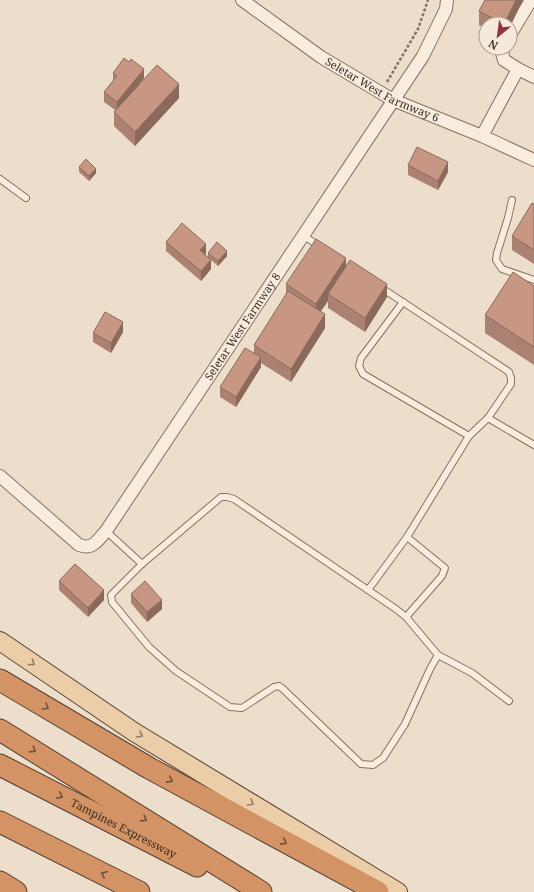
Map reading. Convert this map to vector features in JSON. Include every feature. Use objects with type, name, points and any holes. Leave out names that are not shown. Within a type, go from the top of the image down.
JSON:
[{"type":"highway","points":[[0,680],[149,768],[378,892]]},
{"type":"highway","points":[[0,730],[261,892]]},
{"type":"highway","name":"Tampines Expressway","points":[[0,765],[247,892]]},
{"type":"highway","points":[[0,822],[139,892]]},
{"type":"highway","points":[[0,882],[16,892]]},
{"type":"main road","points":[[0,641],[134,732],[398,892]]},
{"type":"street","name":"Seletar West Farmway 6","points":[[242,0],[322,57],[393,100],[482,136],[534,160]]},
{"type":"street","name":"Seletar West Farmway 8","points":[[0,476],[78,546],[86,548],[92,546],[106,531],[423,56],[446,9],[447,0]]},
{"type":"street","points":[[518,22],[531,0]]},
{"type":"street","points":[[503,56],[504,60],[534,77]]},
{"type":"street","points":[[482,136],[518,69]]},
{"type":"lane","points":[[0,180],[26,198]]},
{"type":"lane","points":[[512,200],[496,260],[502,269],[534,280]]},
{"type":"lane","points":[[304,236],[324,249]]},
{"type":"lane","points":[[368,590],[406,537],[469,436],[488,418],[511,384],[509,372],[377,284]]},
{"type":"lane","points":[[403,302],[361,358],[359,366],[363,374],[469,436]]},
{"type":"lane","points":[[488,418],[534,445]]},
{"type":"lane","points":[[438,655],[405,724],[383,758],[373,766],[361,764],[279,686],[274,687],[242,708],[230,707],[176,671],[149,648],[111,599],[112,595],[142,564],[221,497],[227,497],[234,499],[406,617],[438,655],[472,673],[509,701]]},
{"type":"lane","points":[[106,531],[142,564]]},
{"type":"lane","points":[[406,537],[444,568],[442,576],[406,617]]},
{"type":"path","points":[[381,92],[418,29],[428,0]]},
{"type":"building","points":[[485,0],[516,0],[508,16],[489,16],[479,11]]},
{"type":"building","points":[[124,58],[129,62],[131,59],[144,69],[117,102],[104,92],[117,76],[113,73]]},
{"type":"building","points":[[157,65],[179,84],[135,132],[114,112]]},
{"type":"building","points":[[417,147],[448,162],[438,181],[408,165]]},
{"type":"building","points":[[86,159],[96,169],[89,176],[79,167]]},
{"type":"building","points":[[532,203],[534,204],[534,250],[512,236]]},
{"type":"building","points":[[182,223],[206,244],[200,250],[211,260],[201,271],[166,242]]},
{"type":"building","points":[[316,239],[346,258],[316,304],[286,284]]},
{"type":"building","points":[[217,242],[227,251],[218,261],[208,253]]},
{"type":"building","points":[[350,260],[387,284],[365,318],[328,294]]},
{"type":"building","points":[[513,272],[534,286],[534,347],[485,315]]},
{"type":"building","points":[[288,291],[325,314],[291,369],[254,345]]},
{"type":"building","points":[[105,312],[123,322],[111,343],[93,333]]},
{"type":"building","points":[[245,348],[261,357],[236,397],[220,387]]},
{"type":"building","points":[[75,564],[104,590],[88,608],[59,581]]},
{"type":"building","points":[[145,581],[162,600],[147,612],[131,594]]}]
